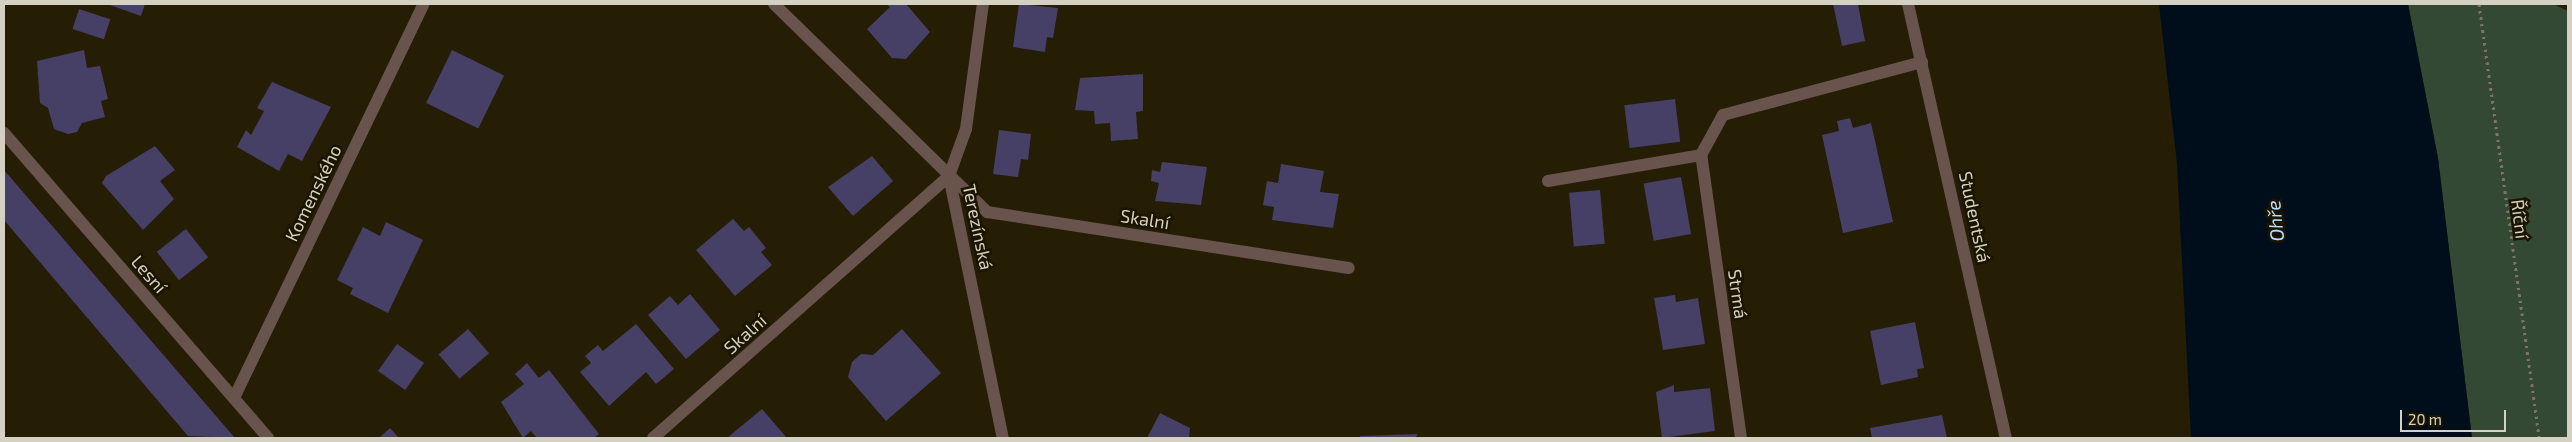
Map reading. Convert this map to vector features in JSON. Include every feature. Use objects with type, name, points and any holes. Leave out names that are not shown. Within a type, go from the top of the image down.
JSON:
[{"type":"street","name":"Komenského","points":[[234,398],[424,4]]},
{"type":"street","name":"Terezínská","points":[[774,4],[949,176],[1003,438]]},
{"type":"street","name":"Skalní","points":[[653,438],[949,176],[966,129],[983,4]]},
{"type":"street","name":"Studentská","points":[[1908,4],[2006,438]]},
{"type":"street","points":[[1548,181],[1701,155],[1723,115],[1922,62]]},
{"type":"street","name":"Lesní","points":[[4,133],[268,438]]},
{"type":"street","name":"Strmá","points":[[1701,155],[1741,438]]},
{"type":"street","name":"Skalní","points":[[949,176],[987,212],[1349,268]]},
{"type":"path","name":"Říční","points":[[2479,4],[2538,438]]},
{"type":"green space","points":[[2408,4],[2553,4],[2568,11],[2568,438],[2472,438],[2438,158]]},
{"type":"water","name":"Ohře","points":[[2159,4],[2408,4],[2438,158],[2472,438],[2191,438],[2177,164]]},
{"type":"building","points":[[107,4],[145,4],[141,16]]},
{"type":"building","points":[[886,4],[906,4],[930,32],[906,59],[892,58],[867,29],[890,7]]},
{"type":"building","points":[[1019,4],[1058,8],[1053,38],[1047,37],[1045,52],[1013,47]]},
{"type":"building","points":[[1833,4],[1858,4],[1865,41],[1842,46]]},
{"type":"building","points":[[79,9],[110,19],[104,39],[73,29]]},
{"type":"building","points":[[84,50],[87,68],[100,66],[108,99],[101,101],[105,117],[82,123],[77,132],[68,134],[54,129],[48,108],[40,103],[37,61]]},
{"type":"building","points":[[452,50],[504,75],[478,128],[426,103]]},
{"type":"building","points":[[1143,74],[1143,111],[1136,112],[1138,139],[1111,141],[1110,123],[1095,124],[1094,111],[1075,110],[1080,78]]},
{"type":"building","points":[[272,82],[331,107],[302,161],[288,154],[279,171],[237,147],[246,130],[251,135],[264,111],[257,108]]},
{"type":"building","points":[[1675,99],[1680,142],[1630,148],[1624,105]]},
{"type":"building","points":[[1850,118],[1853,128],[1871,123],[1893,222],[1843,233],[1822,135],[1839,131],[1837,121]]},
{"type":"building","points":[[999,130],[1031,134],[1028,160],[1021,159],[1018,177],[993,174]]},
{"type":"building","points":[[155,146],[175,170],[160,181],[174,199],[143,230],[102,183],[106,176]]},
{"type":"building","points":[[872,156],[893,181],[853,216],[828,187]]},
{"type":"building","points":[[1162,162],[1207,167],[1201,205],[1155,201],[1159,183],[1151,181],[1152,170],[1160,172]]},
{"type":"building","points":[[1281,164],[1324,171],[1320,192],[1339,194],[1333,228],[1272,220],[1274,207],[1263,205],[1267,181],[1278,183]]},
{"type":"building","points":[[4,170],[235,438],[188,436],[4,220]]},
{"type":"building","points":[[1681,177],[1691,234],[1654,241],[1644,184]]},
{"type":"building","points":[[1600,190],[1605,244],[1574,246],[1569,193]]},
{"type":"building","points":[[733,219],[744,231],[749,227],[766,248],[761,252],[772,265],[735,296],[696,250]]},
{"type":"building","points":[[386,222],[423,240],[388,313],[350,294],[353,288],[337,280],[363,227],[380,236]]},
{"type":"building","points":[[186,229],[208,257],[179,280],[157,252]]},
{"type":"building","points":[[690,294],[720,330],[686,359],[648,315],[670,296],[678,305]]},
{"type":"building","points":[[1675,295],[1676,302],[1698,298],[1705,344],[1663,350],[1654,298]]},
{"type":"building","points":[[1915,322],[1924,368],[1917,369],[1918,377],[1881,385],[1870,331]]},
{"type":"building","points":[[636,324],[674,369],[656,384],[646,372],[609,406],[580,372],[591,363],[585,356],[598,345],[603,351]]},
{"type":"building","points":[[468,329],[489,353],[460,379],[439,355]]},
{"type":"building","points":[[902,329],[941,373],[886,421],[848,377],[852,362],[861,354],[873,355]]},
{"type":"building","points":[[397,344],[424,363],[405,390],[378,371]]},
{"type":"building","points":[[527,363],[539,378],[549,370],[599,434],[594,438],[537,438],[531,431],[523,438],[501,402],[524,384],[515,374]]},
{"type":"building","points":[[1674,385],[1674,392],[1710,388],[1715,431],[1662,438],[1656,392]]},
{"type":"building","points":[[762,409],[787,438],[727,438]]},
{"type":"building","points":[[1160,413],[1190,428],[1189,438],[1147,438]]},
{"type":"building","points":[[1942,415],[1947,438],[1872,438],[1870,428]]},
{"type":"building","points":[[390,428],[399,438],[379,438]]},
{"type":"building","points":[[1418,434],[1415,438],[1360,438],[1360,436]]}]
